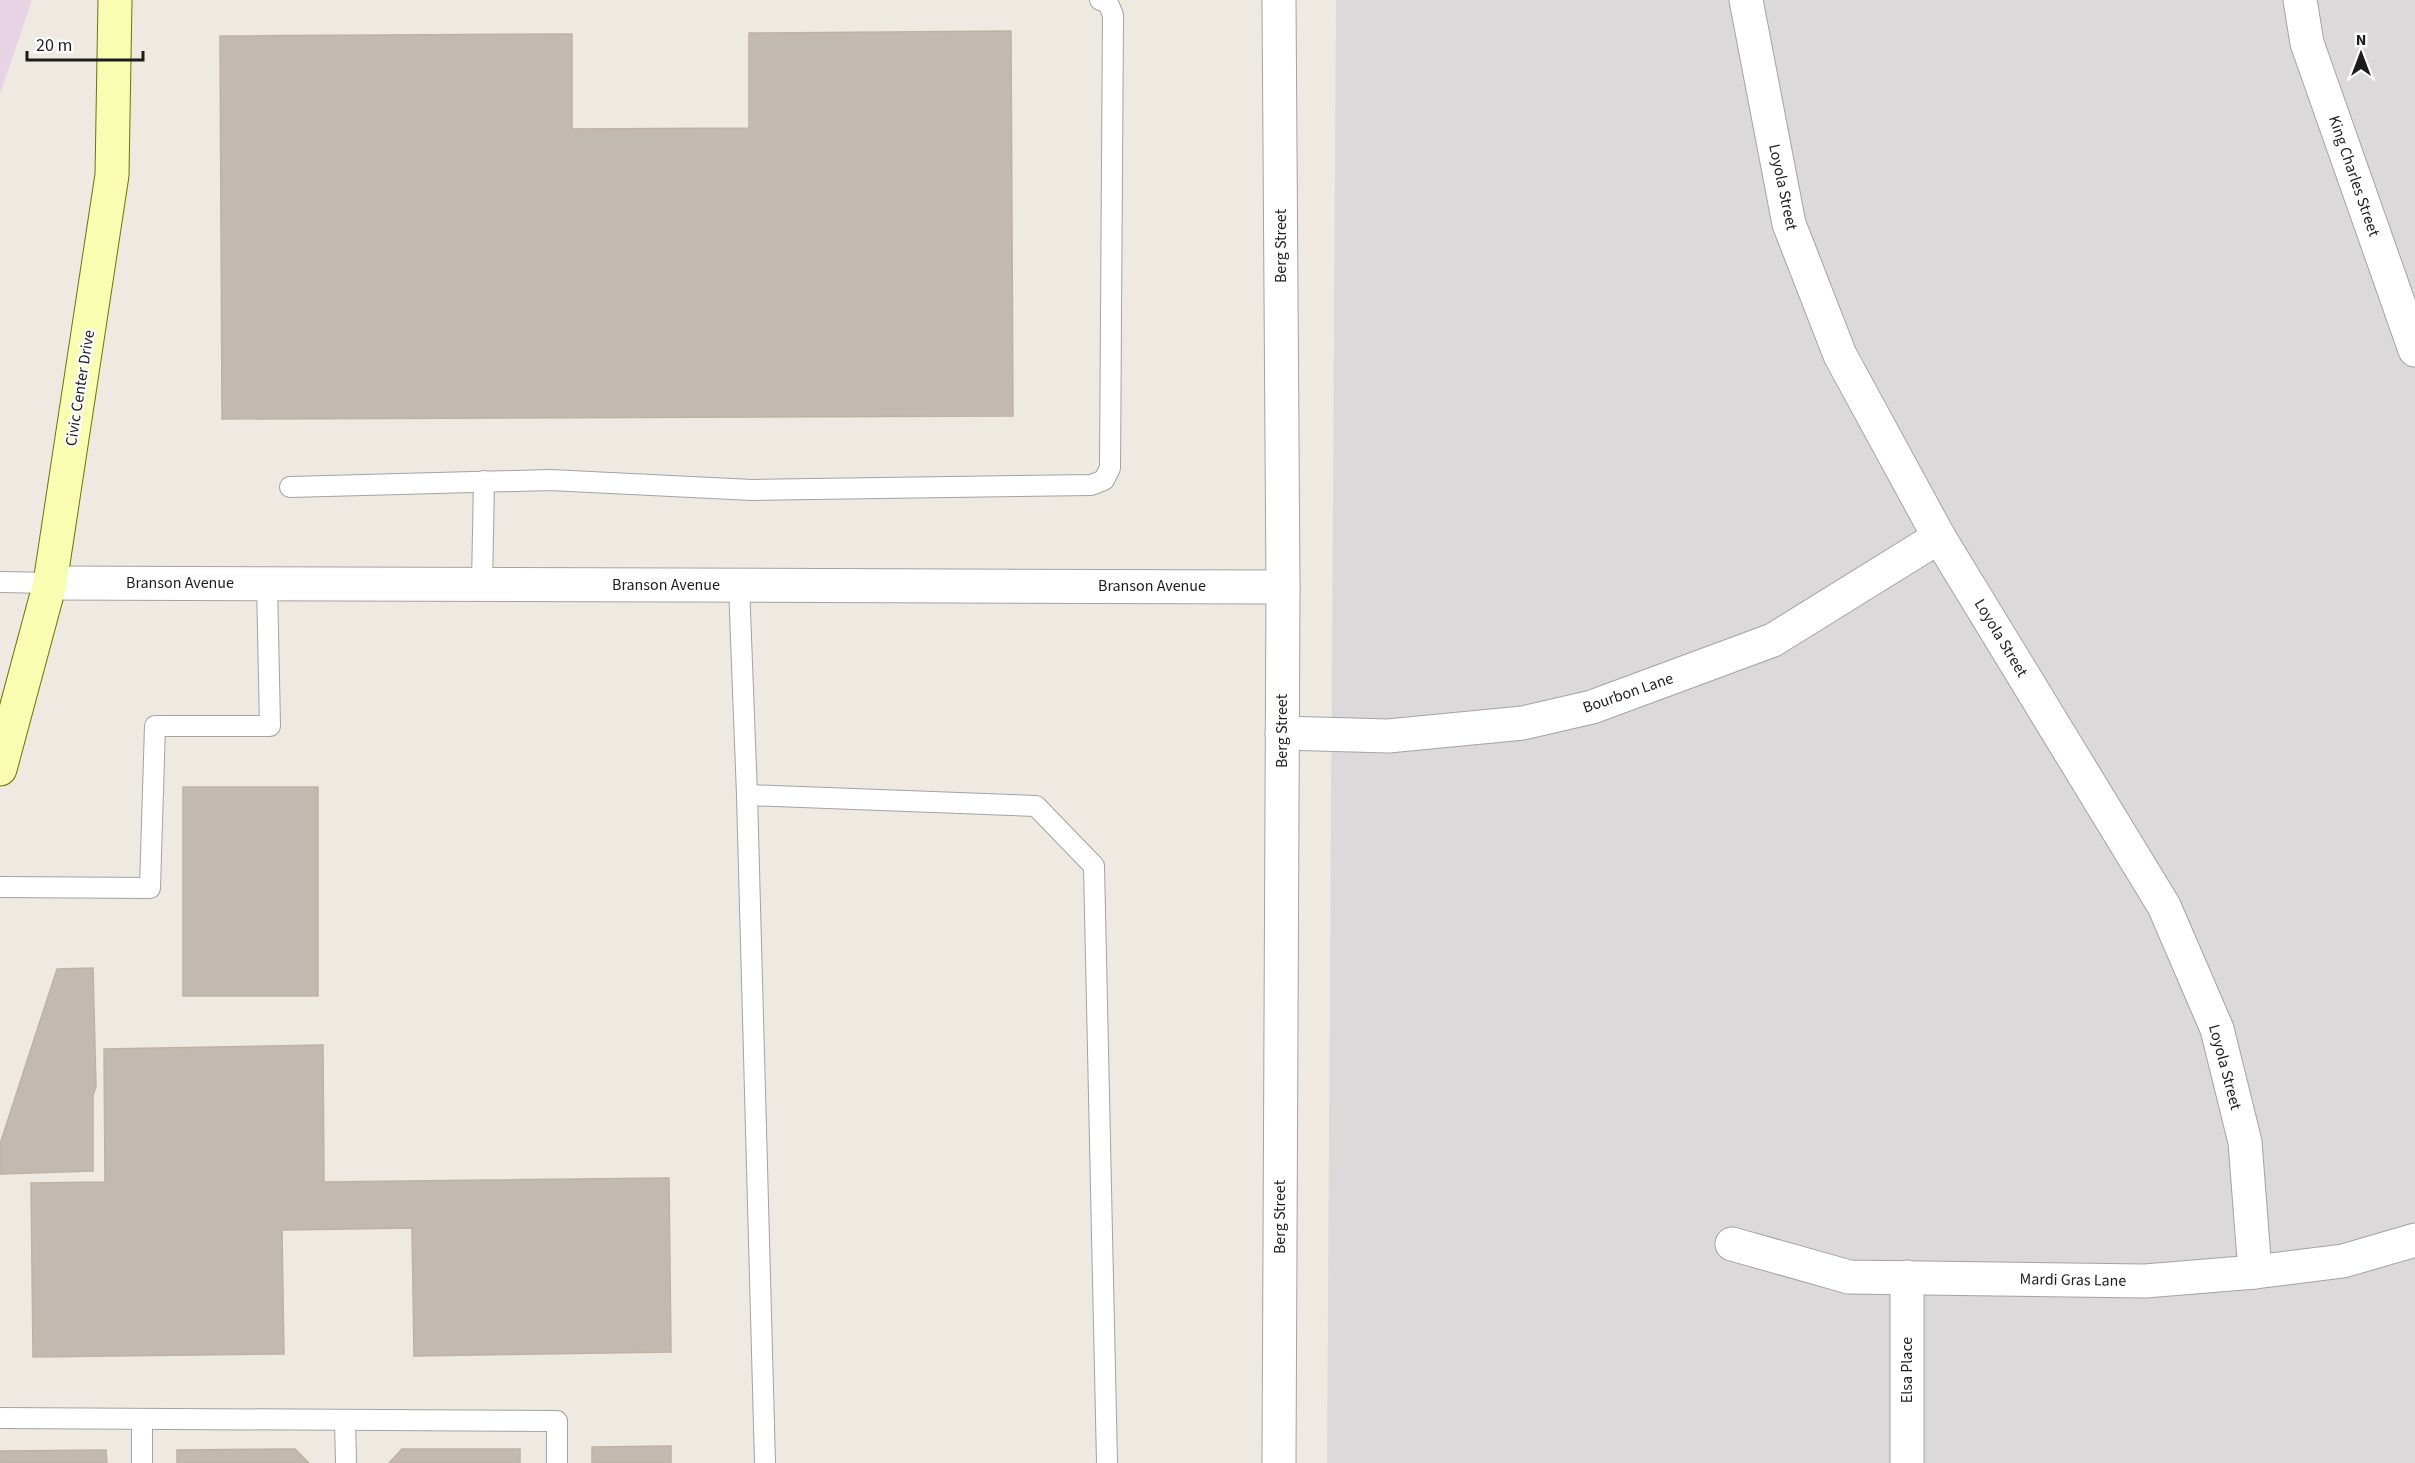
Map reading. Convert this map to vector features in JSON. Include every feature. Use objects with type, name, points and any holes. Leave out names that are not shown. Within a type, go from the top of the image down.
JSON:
[{"type":"street","name":"Civic Center Drive","points":[[0,769],[50,583],[112,175],[115,0]]},
{"type":"street","name":"Berg Street","points":[[1279,0],[1283,587],[1279,1463]]},
{"type":"street","name":"Loyola Street","points":[[1746,0],[1788,224],[1840,356],[1939,537],[2164,906],[2217,1029],[2246,1142],[2255,1272]]},
{"type":"street","name":"King Charles Street","points":[[2300,0],[2307,43],[2415,350]]},
{"type":"street","name":"Bourbon Lane","points":[[1282,733],[1388,736],[1523,723],[1592,707],[1773,640],[1939,537]]},
{"type":"street","name":"Branson Avenue","points":[[50,583],[1283,587]]},
{"type":"street","name":"Mardi Gras Lane","points":[[1732,1244],[1849,1277],[2145,1281],[2255,1272],[2343,1261],[2415,1240]]},
{"type":"street","name":"Elsa Place","points":[[1907,1277],[1907,1463]]},
{"type":"lane","points":[[290,487],[550,480],[752,490],[1091,485],[1104,480],[1110,468],[1113,15],[1108,3],[1100,0]]},
{"type":"lane","points":[[482,584],[484,482]]},
{"type":"lane","points":[[0,582],[50,583]]},
{"type":"lane","points":[[0,886],[150,888],[154,726],[270,726],[267,584]]},
{"type":"lane","points":[[739,585],[765,1463]]},
{"type":"lane","points":[[747,795],[1036,806],[1094,866],[1107,1463]]},
{"type":"lane","points":[[0,1418],[556,1421],[556,1463]]},
{"type":"lane","points":[[142,1419],[142,1463]]},
{"type":"lane","points":[[345,1420],[345,1463]]},
{"type":"shaded area","points":[[0,0],[32,0],[0,94]]},
{"type":"shaded area","points":[[1336,0],[2415,0],[2415,1463],[1327,1463]]},
{"type":"building","points":[[1011,31],[1013,416],[222,419],[220,36],[572,34],[572,129],[749,128],[749,33]]},
{"type":"building","points":[[183,787],[318,787],[318,996],[183,996]]},
{"type":"building","points":[[93,968],[96,1087],[93,1095],[93,1171],[0,1174],[0,1144],[57,969]]},
{"type":"building","points":[[323,1045],[324,1182],[669,1178],[671,1352],[414,1356],[412,1228],[282,1230],[284,1354],[33,1357],[31,1183],[105,1182],[104,1049]]},
{"type":"building","points":[[671,1446],[671,1463],[592,1463],[592,1447]]},
{"type":"building","points":[[295,1449],[309,1463],[177,1463],[177,1450]]},
{"type":"building","points":[[402,1449],[520,1449],[520,1463],[389,1463]]},
{"type":"building","points":[[106,1450],[107,1463],[0,1463],[0,1451]]}]
